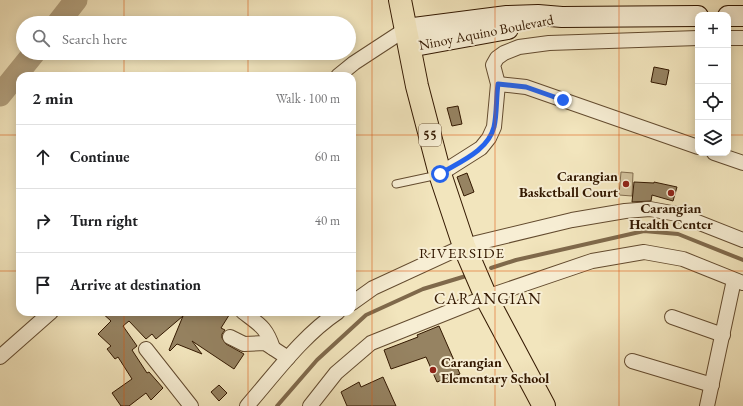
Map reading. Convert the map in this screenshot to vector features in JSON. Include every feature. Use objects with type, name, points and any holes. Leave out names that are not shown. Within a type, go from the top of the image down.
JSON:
[{"type":"highway","name":"55","points":[[405,23],[440,174],[464,246],[486,297],[544,406]]},
{"type":"main road","name":"Ninoy Aquino Boulevard","points":[[405,23],[494,31],[545,23],[562,17],[695,16]]},
{"type":"main road","points":[[731,16],[743,16]]},
{"type":"street","points":[[343,72],[405,23]]},
{"type":"street","points":[[440,174],[481,148],[489,138],[494,127],[498,84],[493,65],[497,58],[504,53],[519,47],[549,42],[695,38]]},
{"type":"street","points":[[731,38],[743,38]]},
{"type":"street","points":[[498,84],[526,87],[695,146]]},
{"type":"street","points":[[723,156],[743,163]]},
{"type":"street","points":[[356,300],[373,288],[464,246],[572,220],[625,211],[650,209],[677,214],[743,240]]},
{"type":"street","points":[[310,406],[336,373],[371,343],[486,297],[592,261],[644,252],[683,259],[738,281],[722,336],[707,406]]},
{"type":"street","points":[[0,357],[46,316]]},
{"type":"street","points":[[248,316],[268,334],[273,348]]},
{"type":"street","points":[[247,406],[306,339],[332,316]]},
{"type":"street","points":[[672,317],[722,336]]},
{"type":"street","points":[[230,336],[240,344],[250,345],[262,342],[288,358]]},
{"type":"street","points":[[146,349],[191,406]]},
{"type":"street","points":[[632,361],[712,385]]},
{"type":"lane","points":[[396,184],[440,174]]},
{"type":"shaded area","name":"Carangian Basketball Court","points":[[621,172],[633,173],[632,196],[619,195]]},
{"type":"building","points":[[654,67],[669,70],[666,85],[651,82]]},
{"type":"building","points":[[458,106],[462,124],[452,126],[447,108]]},
{"type":"building","points":[[467,173],[474,192],[464,196],[457,177]]},
{"type":"building","points":[[634,182],[654,182],[677,187],[673,201],[652,195],[651,201],[632,202]]},
{"type":"building","points":[[105,316],[183,316],[156,339],[152,334],[146,339],[129,321],[123,326],[137,346],[132,350],[147,373],[149,372],[163,388],[151,400],[146,393],[129,406],[121,406],[112,393],[132,379],[118,357],[115,359],[107,349],[111,346],[98,334],[111,321]]},
{"type":"building","points":[[183,316],[228,316],[221,328],[225,330],[222,334],[222,338],[226,344],[244,354],[234,369],[192,341],[202,354],[177,344],[170,351],[169,350]]},
{"type":"building","points":[[439,326],[460,374],[437,382],[426,357],[391,369],[384,350],[418,337],[417,335]]},
{"type":"building","points":[[383,377],[396,406],[347,406],[341,392],[359,382],[361,387]]},
{"type":"building","points":[[219,385],[227,393],[219,401],[211,392]]},
{"type":"waterway","points":[[63,16],[76,0]]},
{"type":"waterway","points":[[19,72],[28,60]]},
{"type":"waterway","points":[[0,95],[16,75]]},
{"type":"waterway","points":[[491,268],[516,260],[644,231],[678,234],[743,260]]},
{"type":"waterway","points":[[277,406],[317,360],[366,315],[423,289],[466,276]]},
{"type":"place","name":"Carangian Basketball Court","points":[[626,184]]},
{"type":"place","name":"Carangian Health Center","points":[[671,193]]},
{"type":"place","name":"Carangian Elementary School","points":[[433,370]]},
{"type":"district","name":"RIVERSIDE","points":[[462,252]]},
{"type":"district","name":"CARANGIAN","points":[[488,298]]},
{"type":"route","points":[[440,174],[481,148],[489,138],[494,127],[498,84],[526,87],[563,100]]}]
